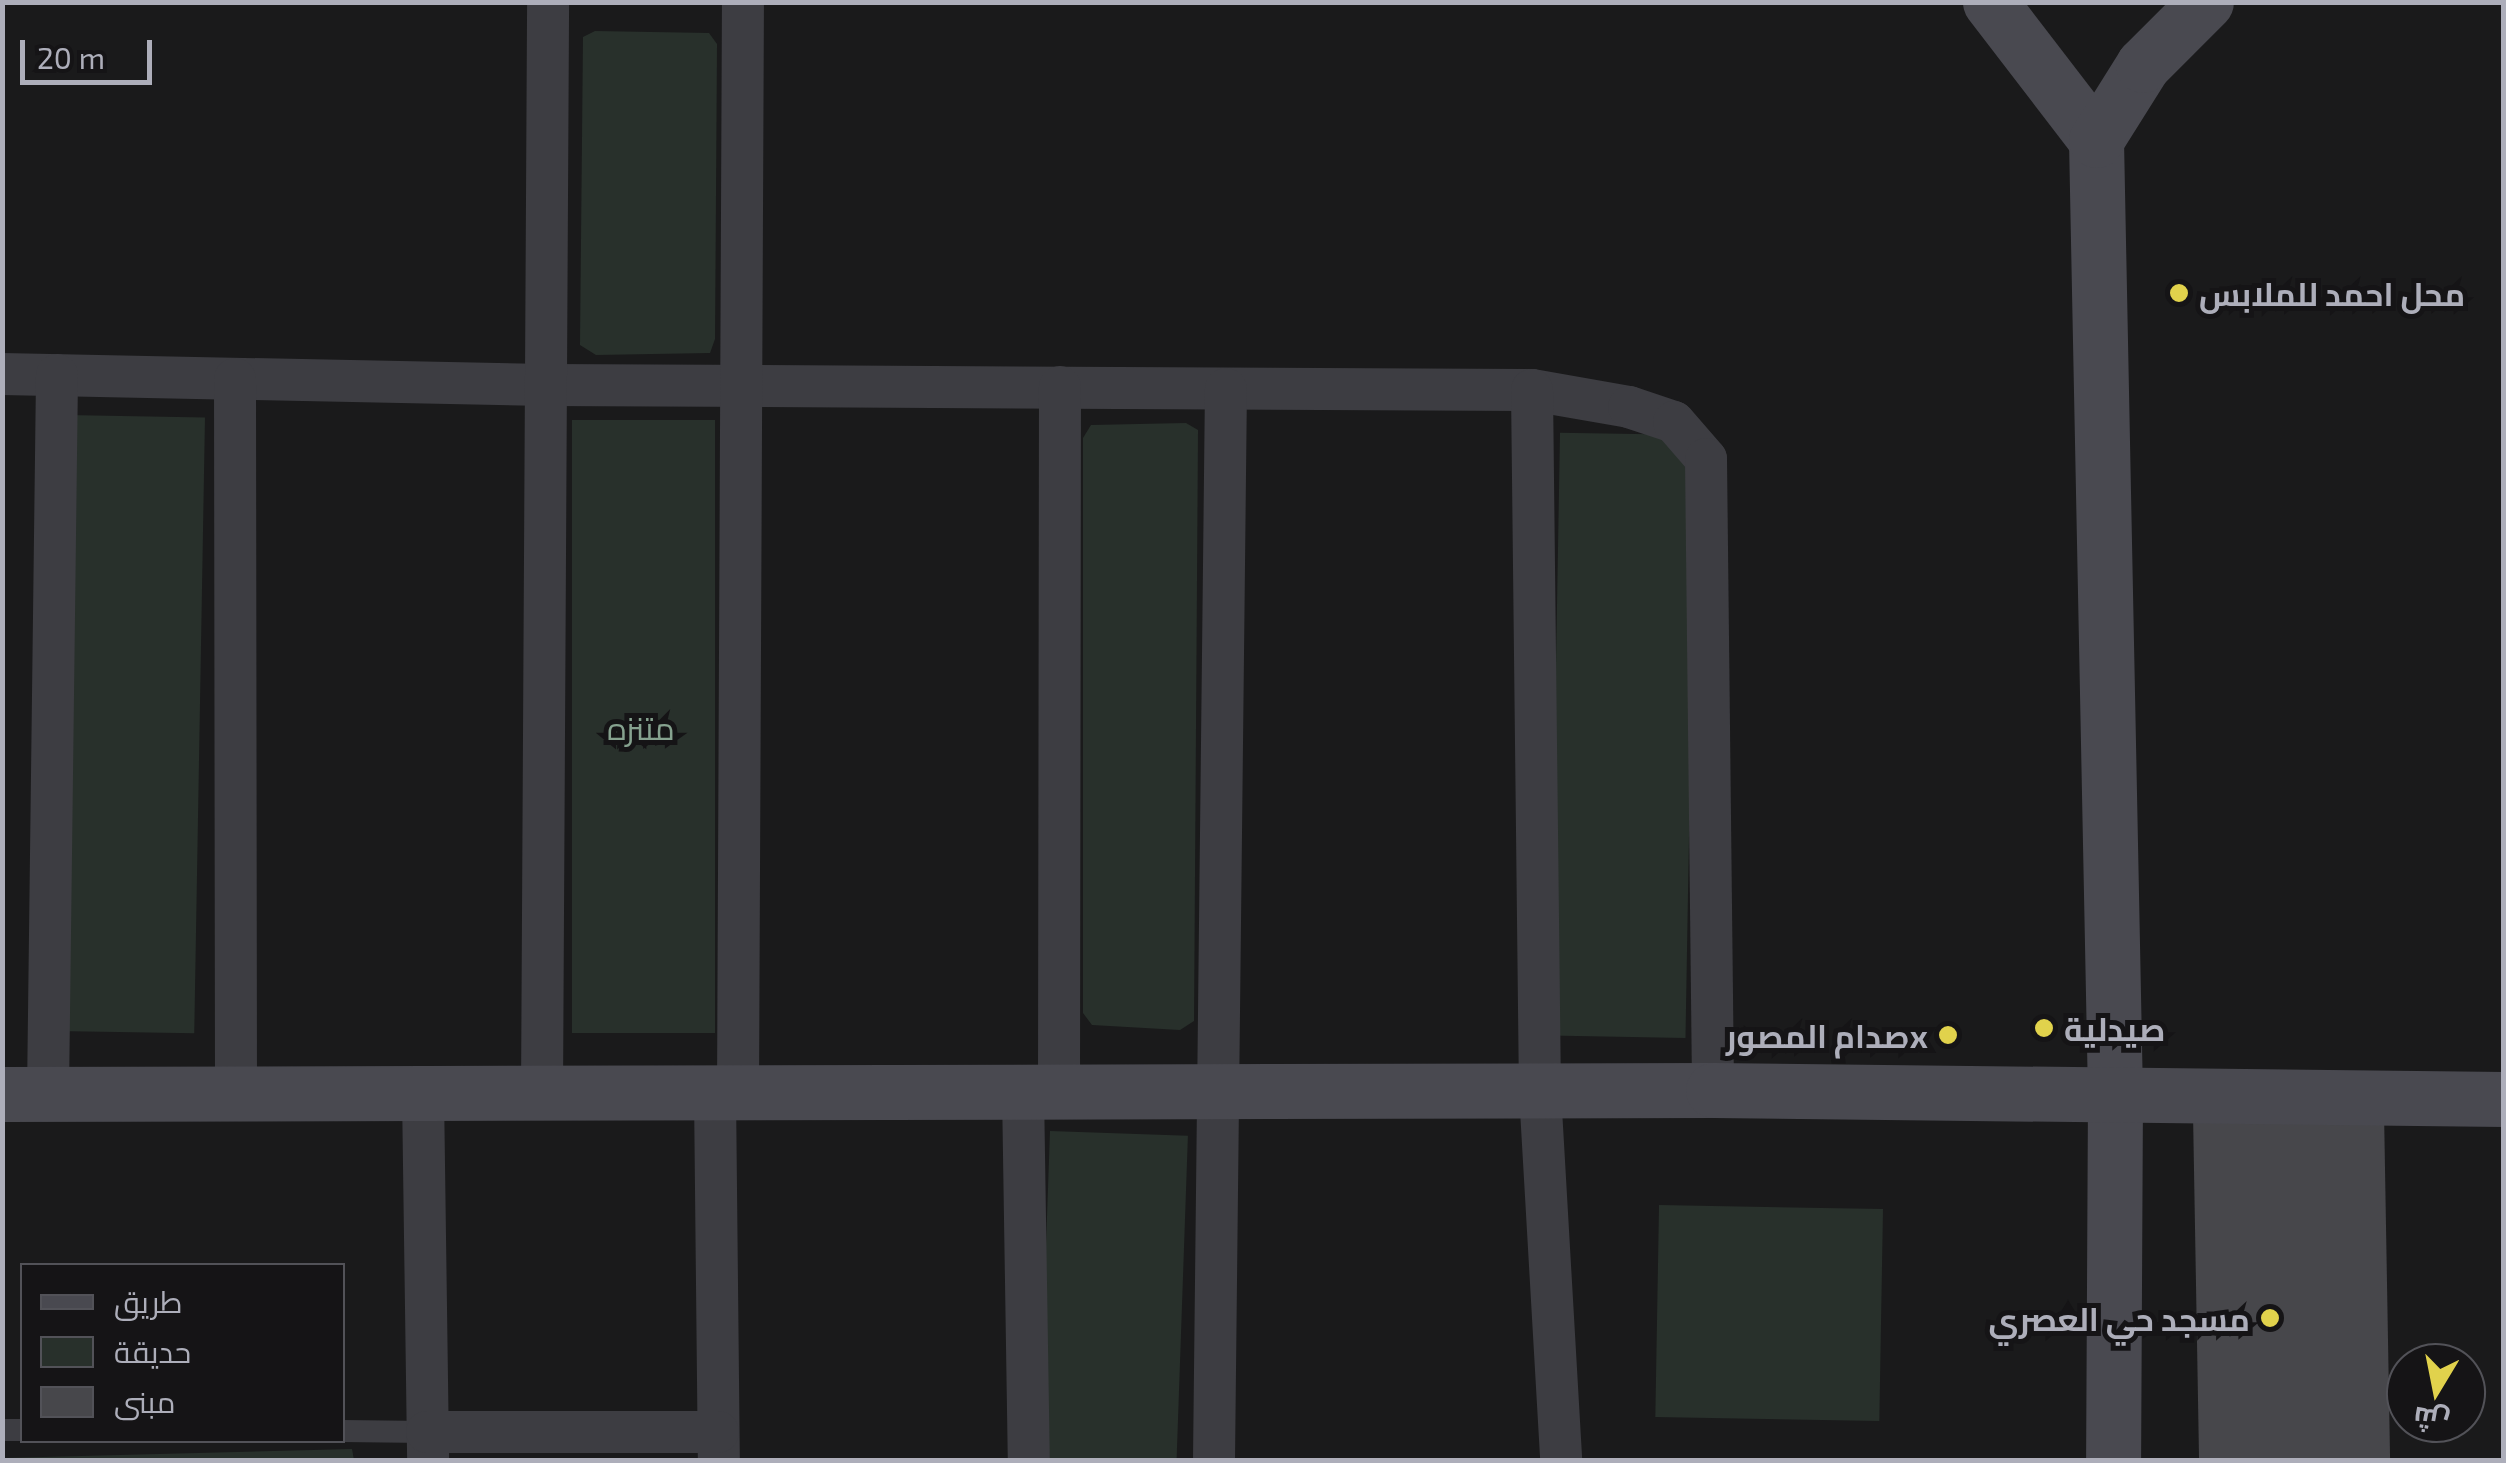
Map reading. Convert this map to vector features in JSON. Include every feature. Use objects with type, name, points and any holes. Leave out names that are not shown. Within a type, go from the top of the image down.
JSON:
[{"type":"street","points":[[542,1093],[548,2]]},
{"type":"street","points":[[422,1093],[428,1446],[719,1446],[741,384],[743,2]]},
{"type":"street","points":[[1990,2],[2096,140]]},
{"type":"street","points":[[2113,1460],[2115,1095],[2096,140],[2143,65],[2206,2]]},
{"type":"street","points":[[2,374],[546,385],[1532,390],[1628,407],[1674,422],[1706,459],[1713,1090]]},
{"type":"street","points":[[57,375],[25,1093],[1713,1090],[2504,1099]]},
{"type":"street","points":[[235,379],[236,1094]]},
{"type":"street","points":[[1028,1460],[1060,387]]},
{"type":"street","points":[[1214,1460],[1226,388]]},
{"type":"street","points":[[1532,390],[1540,1092],[1561,1460]]},
{"type":"lane","points":[[345,1432],[428,1446]]},
{"type":"green space","points":[[595,31],[709,33],[717,44],[715,339],[710,353],[596,355],[580,345],[583,37]]},
{"type":"green space","points":[[66,415],[205,417],[194,1033],[55,1031]]},
{"type":"green space","name":"متنزه","points":[[572,420],[715,420],[715,1033],[572,1033]]},
{"type":"green space","points":[[1186,423],[1198,430],[1194,1021],[1180,1030],[1092,1025],[1083,1013],[1083,438],[1091,425]]},
{"type":"green space","points":[[1560,433],[1696,435],[1685,1038],[1549,1036]]},
{"type":"green space","points":[[1050,1131],[1188,1136],[1177,1460],[1039,1460]]},
{"type":"green space","points":[[1659,1205],[1883,1209],[1879,1421],[1655,1417]]},
{"type":"green space","points":[[352,1449],[354,1460],[2,1460],[3,1458]]},
{"type":"building","name":"مسجد حي العصري","points":[[2384,1111],[2386,1443],[2390,1443],[2390,1460],[2199,1460],[2193,1114]]},
{"type":"place","name":"محل احمد للملابس","points":[[2179,293]]},
{"type":"place","name":"صيدلية","points":[[2044,1028]]},
{"type":"place","name":"صدام المصورx","points":[[1948,1035]]},
{"type":"place","name":"مسجد حي العصري","points":[[2270,1318]]}]
